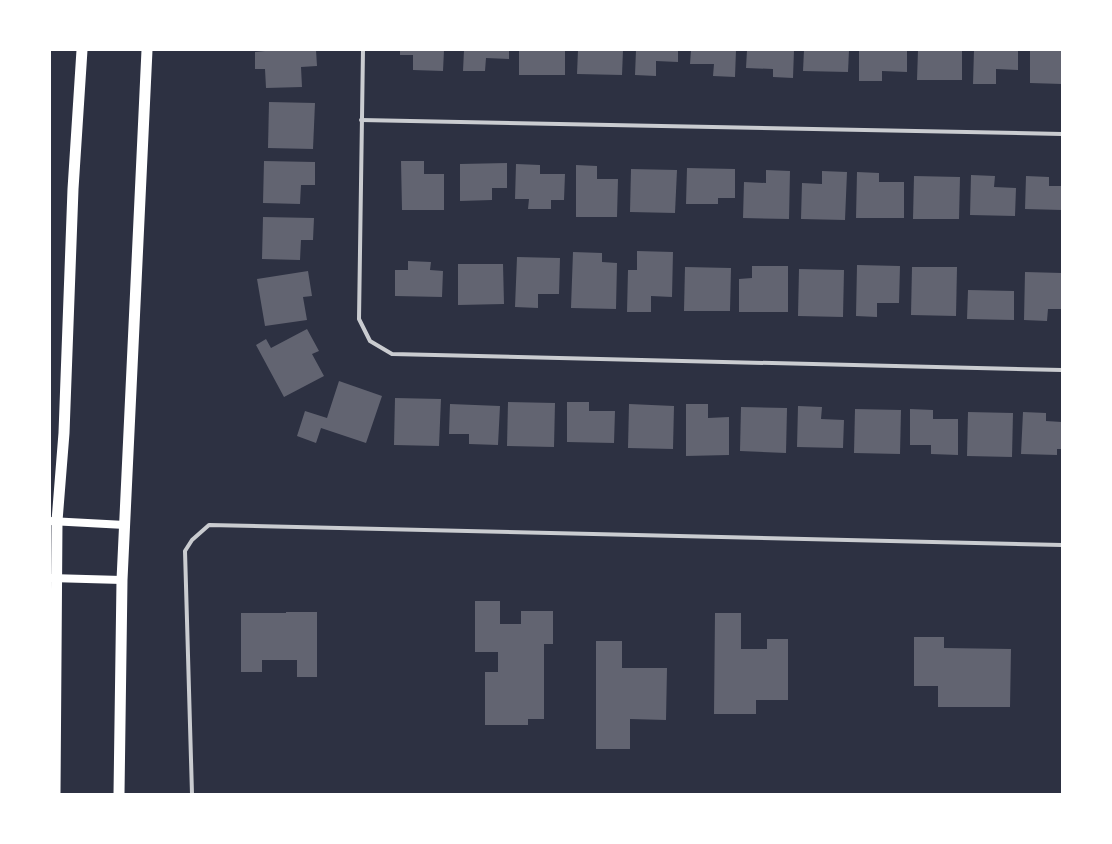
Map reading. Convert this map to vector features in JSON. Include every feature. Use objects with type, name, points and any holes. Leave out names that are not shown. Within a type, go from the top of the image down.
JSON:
[{"type":"highway","points":[[55,794],[53,521],[64,433],[73,189],[82,50]]},
{"type":"highway","points":[[119,794],[122,580],[146,50]]},
{"type":"main road","points":[[53,521],[125,525]]},
{"type":"main road","points":[[53,578],[122,580]]},
{"type":"street","points":[[363,50],[359,319],[370,341],[392,354],[1062,370]]},
{"type":"street","points":[[361,120],[1062,134]]},
{"type":"street","points":[[192,794],[185,551],[192,540],[209,525],[1062,545]]},
{"type":"building","points":[[275,50],[316,50],[317,66],[301,67],[302,87],[266,88],[265,69],[255,69],[255,52]]},
{"type":"building","points":[[400,50],[444,50],[443,71],[413,70],[413,55],[400,55]]},
{"type":"building","points":[[464,50],[509,50],[509,59],[486,58],[485,71],[463,71]]},
{"type":"building","points":[[519,50],[565,50],[565,75],[519,75]]},
{"type":"building","points":[[578,50],[623,50],[622,75],[577,74]]},
{"type":"building","points":[[636,50],[678,50],[678,62],[656,61],[656,76],[635,75]]},
{"type":"building","points":[[691,50],[736,50],[735,77],[713,76],[714,64],[690,64]]},
{"type":"building","points":[[747,50],[794,50],[793,78],[773,77],[773,69],[746,68]]},
{"type":"building","points":[[804,50],[849,50],[848,72],[803,71]]},
{"type":"building","points":[[859,50],[907,50],[907,72],[882,71],[882,81],[859,81]]},
{"type":"building","points":[[918,50],[962,50],[962,80],[917,80]]},
{"type":"building","points":[[974,50],[1018,50],[1018,70],[996,69],[996,84],[973,84]]},
{"type":"building","points":[[1030,50],[1062,50],[1062,84],[1030,83]]},
{"type":"building","points":[[269,102],[315,103],[313,149],[268,148]]},
{"type":"building","points":[[264,161],[315,162],[315,185],[301,185],[300,204],[263,203]]},
{"type":"building","points":[[401,161],[424,161],[424,174],[444,174],[444,210],[402,210]]},
{"type":"building","points":[[507,163],[507,188],[492,188],[492,200],[460,201],[460,164]]},
{"type":"building","points":[[516,164],[540,165],[540,174],[565,174],[564,200],[551,200],[551,209],[528,209],[529,199],[515,199]]},
{"type":"building","points":[[576,165],[597,166],[597,179],[618,179],[617,217],[576,217]]},
{"type":"building","points":[[687,168],[735,169],[735,198],[718,198],[718,204],[686,204]]},
{"type":"building","points":[[631,169],[677,170],[675,213],[630,212]]},
{"type":"building","points":[[766,170],[790,171],[789,219],[743,218],[744,182],[766,183]]},
{"type":"building","points":[[822,171],[847,172],[845,220],[801,219],[802,183],[822,184]]},
{"type":"building","points":[[857,172],[879,173],[879,182],[904,182],[904,218],[856,218]]},
{"type":"building","points":[[971,175],[995,176],[994,187],[1016,188],[1015,216],[970,215]]},
{"type":"building","points":[[914,176],[960,177],[959,219],[913,219]]},
{"type":"building","points":[[1026,176],[1049,177],[1049,186],[1062,186],[1062,210],[1025,209]]},
{"type":"building","points":[[263,217],[314,218],[313,240],[301,240],[300,260],[262,259]]},
{"type":"building","points":[[637,251],[673,252],[672,297],[651,296],[651,312],[627,312],[628,270],[637,270]]},
{"type":"building","points":[[573,252],[602,253],[602,262],[617,263],[616,309],[571,308]]},
{"type":"building","points":[[517,257],[560,258],[559,294],[538,294],[538,308],[515,307]]},
{"type":"building","points":[[408,261],[431,262],[430,270],[443,271],[442,297],[395,296],[395,270],[408,270]]},
{"type":"building","points":[[458,264],[503,264],[504,304],[458,305]]},
{"type":"building","points":[[857,265],[900,266],[899,303],[877,303],[877,317],[856,316]]},
{"type":"building","points":[[752,266],[788,266],[788,312],[739,312],[739,279],[752,278]]},
{"type":"building","points":[[685,267],[731,268],[730,311],[684,311]]},
{"type":"building","points":[[912,267],[957,267],[956,316],[911,315]]},
{"type":"building","points":[[799,269],[844,270],[843,317],[798,316]]},
{"type":"building","points":[[308,271],[312,296],[303,297],[307,320],[265,326],[257,279]]},
{"type":"building","points":[[1025,272],[1062,273],[1062,309],[1048,309],[1047,321],[1024,320]]},
{"type":"building","points":[[968,290],[1014,291],[1014,320],[967,319]]},
{"type":"building","points":[[307,329],[319,351],[312,354],[324,376],[284,397],[256,345],[266,339],[271,348]]},
{"type":"building","points":[[339,381],[382,396],[366,443],[321,428],[316,443],[297,436],[305,411],[327,418]]},
{"type":"building","points":[[395,398],[441,399],[439,446],[394,445]]},
{"type":"building","points":[[508,402],[555,403],[554,447],[507,446]]},
{"type":"building","points":[[567,402],[589,402],[589,411],[615,411],[614,443],[567,442]]},
{"type":"building","points":[[450,404],[500,406],[498,445],[469,444],[469,434],[449,434]]},
{"type":"building","points":[[629,404],[674,406],[673,449],[628,448]]},
{"type":"building","points":[[686,404],[708,404],[708,418],[729,417],[729,455],[686,456]]},
{"type":"building","points":[[798,406],[822,407],[821,419],[844,420],[843,448],[797,447]]},
{"type":"building","points":[[741,407],[787,408],[786,453],[740,451]]},
{"type":"building","points":[[855,409],[901,410],[900,454],[854,453]]},
{"type":"building","points":[[910,409],[933,410],[933,419],[958,419],[958,455],[931,454],[931,445],[910,445]]},
{"type":"building","points":[[968,412],[1013,413],[1012,457],[967,456]]},
{"type":"building","points":[[1023,412],[1046,413],[1046,421],[1062,422],[1062,449],[1057,449],[1057,455],[1021,454]]},
{"type":"building","points":[[475,601],[500,601],[500,624],[521,624],[521,611],[553,611],[553,644],[544,644],[544,719],[528,719],[528,725],[485,725],[485,672],[498,672],[498,652],[475,652]]},
{"type":"building","points":[[317,612],[317,677],[297,677],[297,660],[262,660],[262,672],[241,672],[241,613]]},
{"type":"building","points":[[715,613],[741,613],[741,649],[767,649],[767,639],[788,639],[788,700],[756,700],[756,714],[714,714]]},
{"type":"building","points":[[914,637],[944,637],[944,648],[1011,649],[1010,707],[938,707],[938,686],[914,686]]},
{"type":"building","points":[[596,641],[622,641],[622,668],[667,668],[666,720],[630,719],[630,749],[596,749]]}]
